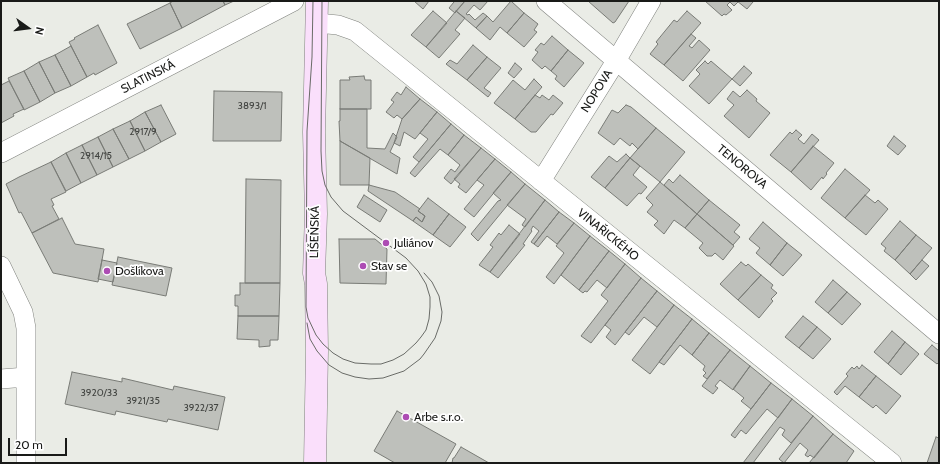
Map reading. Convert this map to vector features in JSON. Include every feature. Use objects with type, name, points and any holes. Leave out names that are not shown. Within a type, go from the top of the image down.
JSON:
[{"type":"street","name":"SLATINSKÁ","points":[[1,153],[294,1]]},
{"type":"street","name":"LÍŠEŇSKÁ","points":[[315,463],[317,352],[316,284],[314,272],[316,214],[314,132],[317,1]]},
{"type":"street","name":"TENOROVA","points":[[546,1],[939,334]]},
{"type":"street","name":"NOPOVA","points":[[541,181],[652,1]]},
{"type":"street","name":"VINAŘICKÉHO","points":[[317,23],[338,25],[355,32],[892,463]]},
{"type":"street","points":[[1,266],[14,291],[26,328],[26,463]]},
{"type":"street","points":[[1,379],[26,377]]},
{"type":"building","points":[[173,1],[223,1],[225,5],[182,28],[170,3]]},
{"type":"building","points":[[223,1],[234,1],[225,5]]},
{"type":"building","points":[[414,1],[429,1],[423,9]]},
{"type":"building","points":[[454,1],[465,1],[455,13],[449,8]]},
{"type":"building","points":[[465,1],[488,1],[480,10],[474,5],[466,14],[469,14],[475,20],[483,13],[487,16],[476,28],[456,11]]},
{"type":"building","points":[[511,1],[524,13],[507,33],[500,27],[490,40],[476,28],[487,16],[493,22]]},
{"type":"building","points":[[588,1],[629,1],[613,23]]},
{"type":"building","points":[[705,1],[738,2],[734,6],[730,2],[727,5],[732,10],[726,15],[724,14],[722,16]]},
{"type":"building","points":[[737,1],[752,1],[753,2],[747,9]]},
{"type":"building","points":[[170,3],[182,28],[140,49],[127,24]]},
{"type":"building","points":[[433,11],[447,23],[426,47],[411,35]]},
{"type":"building","points":[[456,11],[465,18],[455,30],[460,34],[439,58],[426,47]]},
{"type":"building","points":[[687,11],[701,23],[664,65],[650,54],[658,44],[656,42],[674,20],[677,22]]},
{"type":"building","points":[[524,13],[538,24],[534,30],[537,32],[524,47],[507,33]]},
{"type":"building","points":[[98,25],[117,63],[95,75],[94,73],[87,77],[69,42]]},
{"type":"building","points":[[691,34],[696,38],[689,46],[692,48],[699,40],[710,50],[683,81],[664,65]]},
{"type":"building","points":[[552,36],[568,50],[551,71],[545,66],[542,69],[532,60],[538,52],[535,50],[541,43],[544,45]]},
{"type":"building","points":[[473,45],[487,57],[467,80],[446,64],[450,60],[457,64]]},
{"type":"building","points":[[71,46],[87,77],[71,86],[55,55]]},
{"type":"building","points":[[568,50],[584,63],[564,87],[555,79],[557,76],[551,71]]},
{"type":"building","points":[[55,55],[71,86],[55,93],[39,62]]},
{"type":"building","points":[[487,57],[501,68],[484,88],[491,93],[488,97],[467,80]]},
{"type":"building","points":[[705,61],[708,64],[711,61],[732,79],[709,104],[689,86],[700,74],[696,70]]},
{"type":"building","points":[[39,62],[55,93],[40,102],[24,71]]},
{"type":"building","points":[[515,63],[522,69],[514,78],[508,73]]},
{"type":"building","points":[[744,66],[752,73],[740,86],[732,79]]},
{"type":"building","points":[[24,71],[40,102],[24,110],[8,78]]},
{"type":"building","points":[[364,76],[365,80],[371,80],[371,109],[340,109],[340,80],[350,80],[349,77]]},
{"type":"building","points":[[534,79],[542,87],[515,119],[494,103],[513,80],[525,90]]},
{"type":"building","points":[[9,81],[24,109],[13,114],[14,116],[1,123],[1,85]]},
{"type":"building","points":[[406,87],[420,99],[402,119],[397,115],[394,118],[386,112],[394,102],[391,100],[397,92],[401,95]]},
{"type":"building","points":[[747,90],[757,99],[756,101],[770,113],[749,138],[724,116],[734,105],[727,99],[733,91],[740,97]]},
{"type":"building","points":[[214,91],[282,92],[281,141],[213,141]]},
{"type":"building","points":[[535,95],[540,98],[542,95],[549,100],[553,95],[563,103],[553,115],[551,114],[536,132],[531,132],[515,119]]},
{"type":"building","points":[[420,99],[437,112],[415,139],[404,132],[400,146],[394,143],[402,119]]},
{"type":"building","points":[[161,105],[176,134],[161,142],[145,112]]},
{"type":"building","points":[[626,105],[631,107],[656,128],[638,149],[632,143],[630,146],[620,138],[614,145],[598,133],[612,110],[618,113]]},
{"type":"building","points":[[340,109],[367,109],[367,148],[385,149],[393,133],[397,137],[390,152],[400,158],[397,174],[340,141]]},
{"type":"building","points":[[145,112],[161,142],[145,151],[130,121]]},
{"type":"building","points":[[437,112],[451,124],[419,162],[413,157],[428,139],[420,133]]},
{"type":"building","points":[[130,121],[145,151],[129,159],[113,129]]},
{"type":"building","points":[[451,124],[464,135],[448,155],[440,149],[415,177],[410,173]]},
{"type":"building","points":[[656,128],[685,152],[660,182],[630,158]]},
{"type":"building","points":[[113,129],[129,159],[113,167],[98,137]]},
{"type":"building","points":[[796,130],[802,135],[798,139],[804,144],[812,134],[819,140],[791,172],[770,155],[790,132],[792,134]]},
{"type":"building","points":[[464,135],[481,148],[451,184],[444,178],[451,169],[455,172],[460,165],[448,155]]},
{"type":"building","points":[[894,136],[906,146],[898,155],[887,146]]},
{"type":"building","points":[[98,137],[113,167],[97,175],[82,145]]},
{"type":"building","points":[[340,141],[370,158],[369,185],[340,185]]},
{"type":"building","points":[[82,145],[97,175],[81,183],[66,153]]},
{"type":"building","points":[[813,146],[834,163],[823,179],[822,177],[811,190],[791,172]]},
{"type":"building","points":[[481,148],[495,159],[466,193],[458,187],[460,184],[454,179]]},
{"type":"building","points":[[66,153],[81,183],[66,191],[51,162]]},
{"type":"building","points":[[626,154],[630,158],[605,188],[591,177],[609,156],[617,162]]},
{"type":"building","points":[[630,158],[640,166],[633,175],[647,187],[627,206],[605,188]]},
{"type":"building","points":[[495,159],[511,172],[474,217],[464,209],[484,185],[477,180]]},
{"type":"building","points":[[51,162],[66,192],[51,199],[54,205],[52,206],[59,219],[32,233],[21,212],[19,213],[6,184]]},
{"type":"building","points":[[845,169],[870,190],[845,218],[821,198]]},
{"type":"building","points":[[511,172],[525,184],[478,241],[471,234],[498,201],[501,200],[493,193]]},
{"type":"building","points":[[680,175],[709,200],[697,214],[664,185],[669,179],[673,183]]},
{"type":"building","points":[[246,179],[281,180],[280,283],[245,283]]},
{"type":"building","points":[[660,182],[697,214],[685,228],[674,220],[664,234],[654,225],[658,221],[647,212],[653,205],[646,198]]},
{"type":"building","points":[[525,184],[545,200],[525,227],[522,225],[526,219],[507,205]]},
{"type":"building","points":[[369,185],[395,192],[420,209],[418,211],[425,216],[422,222],[416,217],[413,221],[368,191]]},
{"type":"building","points":[[364,195],[387,210],[380,222],[357,207]]},
{"type":"building","points":[[865,195],[875,203],[878,200],[888,209],[866,235],[845,218]]},
{"type":"building","points":[[428,198],[449,214],[433,235],[413,221],[416,217],[422,222],[425,216],[418,211]]},
{"type":"building","points":[[545,200],[559,212],[534,244],[531,242],[539,231],[533,226],[532,231],[523,244],[525,245],[498,278],[490,272]]},
{"type":"building","points":[[709,200],[740,225],[734,232],[740,237],[733,245],[697,214]]},
{"type":"building","points":[[559,212],[574,223],[557,244],[547,236],[538,247],[534,244]]},
{"type":"building","points":[[449,214],[466,227],[450,247],[433,235]]},
{"type":"building","points":[[697,214],[734,246],[723,260],[715,253],[712,256],[707,256],[699,248],[703,243],[685,228]]},
{"type":"building","points":[[62,218],[75,244],[104,249],[98,282],[53,273],[32,233]]},
{"type":"building","points":[[900,221],[916,235],[895,260],[884,251],[886,248],[881,244]]},
{"type":"building","points":[[763,222],[787,243],[770,265],[756,253],[760,248],[749,239]]},
{"type":"building","points":[[574,223],[590,236],[554,284],[546,277],[564,253],[556,246]]},
{"type":"building","points":[[509,225],[520,234],[490,272],[479,265],[493,247],[490,245],[499,233],[501,235]]},
{"type":"building","points":[[916,235],[932,248],[910,274],[895,260]]},
{"type":"building","points":[[590,236],[609,251],[579,290],[561,275]]},
{"type":"building","name":"Stav se","points":[[339,239],[375,239],[387,249],[386,284],[340,283]]},
{"type":"building","points":[[787,243],[802,255],[783,276],[770,265]]},
{"type":"building","points":[[609,251],[625,264],[607,288],[597,280],[587,292],[585,291],[583,293],[579,290]]},
{"type":"building","points":[[118,257],[172,268],[166,296],[112,285]]},
{"type":"building","name":"Došlíkova","points":[[102,260],[117,263],[113,282],[98,279]]},
{"type":"building","points":[[922,260],[929,266],[916,280],[910,274]]},
{"type":"building","points":[[741,262],[746,266],[748,264],[761,275],[738,300],[720,284]]},
{"type":"building","points":[[625,264],[641,278],[591,343],[581,336],[608,301],[601,295]]},
{"type":"building","points":[[761,275],[773,285],[771,288],[777,293],[771,299],[773,301],[759,318],[738,300]]},
{"type":"building","points":[[641,278],[657,291],[615,345],[606,337],[611,330],[605,325]]},
{"type":"building","points":[[833,280],[847,292],[828,313],[815,302]]},
{"type":"building","points":[[240,283],[280,283],[279,316],[238,316],[238,306],[235,306],[235,295],[240,295]]},
{"type":"building","points":[[657,291],[674,305],[657,327],[644,317],[629,335],[625,332]]},
{"type":"building","points":[[847,292],[861,304],[842,325],[828,313]]},
{"type":"building","points":[[674,305],[692,319],[650,374],[632,360]]},
{"type":"building","points":[[238,316],[279,316],[278,340],[270,340],[270,346],[259,347],[259,340],[237,339]]},
{"type":"building","points":[[803,316],[817,327],[799,348],[785,337]]},
{"type":"building","points":[[692,319],[709,333],[692,355],[680,345],[664,365],[659,362]]},
{"type":"building","points":[[817,327],[831,339],[813,359],[799,348]]},
{"type":"building","points":[[892,331],[905,342],[888,364],[874,352]]},
{"type":"building","points":[[709,333],[730,350],[707,379],[703,376],[706,373],[703,370],[705,366],[692,355]]},
{"type":"building","points":[[905,342],[919,354],[901,375],[888,364]]},
{"type":"building","points":[[932,345],[939,351],[939,362],[937,364],[924,354]]},
{"type":"building","points":[[730,350],[750,366],[733,390],[720,380],[715,386],[718,388],[713,394],[702,386]]},
{"type":"building","points":[[862,365],[876,376],[859,397],[845,386],[837,395],[834,392],[848,376],[846,374],[852,367],[854,369],[857,366],[859,369]]},
{"type":"building","points":[[750,366],[771,383],[751,409],[741,401],[744,398],[733,389]]},
{"type":"building","points":[[72,372],[122,382],[122,378],[173,390],[174,386],[225,397],[218,430],[168,419],[167,422],[116,411],[115,415],[65,404]]},
{"type":"building","points":[[876,376],[901,396],[886,414],[876,405],[873,408],[859,397]]},
{"type":"building","points":[[771,383],[792,399],[778,418],[767,409],[746,434],[741,430],[735,438],[731,435]]},
{"type":"building","points":[[792,399],[813,416],[791,443],[782,435],[785,430],[780,427],[753,463],[743,463]]},
{"type":"building","points":[[397,411],[456,444],[445,463],[395,463],[374,451]]},
{"type":"building","points":[[813,416],[833,434],[814,458],[810,455],[808,457],[805,455],[808,450],[800,443],[784,463],[779,459]]},
{"type":"building","points":[[833,434],[854,451],[846,463],[809,463]]},
{"type":"building","points":[[936,437],[939,438],[939,463],[927,463]]},
{"type":"building","points":[[461,447],[489,463],[452,463],[453,458]]},
{"type":"tram line","points":[[313,1],[312,57],[307,131],[306,307],[308,318],[316,335],[333,353],[343,359],[355,363],[381,364],[404,354],[421,337],[426,330],[429,319],[430,297],[426,284],[418,271],[406,258],[343,211],[331,197],[325,185],[322,171],[321,151],[322,1]]},
{"type":"tram line","points":[[307,323],[310,339],[317,351],[329,365],[342,373],[369,379],[383,378],[404,371],[420,359],[424,354],[435,338],[441,321],[442,312],[439,296],[432,282],[424,273]]},
{"type":"place","name":"Juliánov","points":[[386,243]]},
{"type":"place","name":"Stav se","points":[[363,266]]},
{"type":"place","name":"Došlíkova","points":[[107,271]]},
{"type":"place","name":"Arbe s.r.o.","points":[[406,417]]}]
